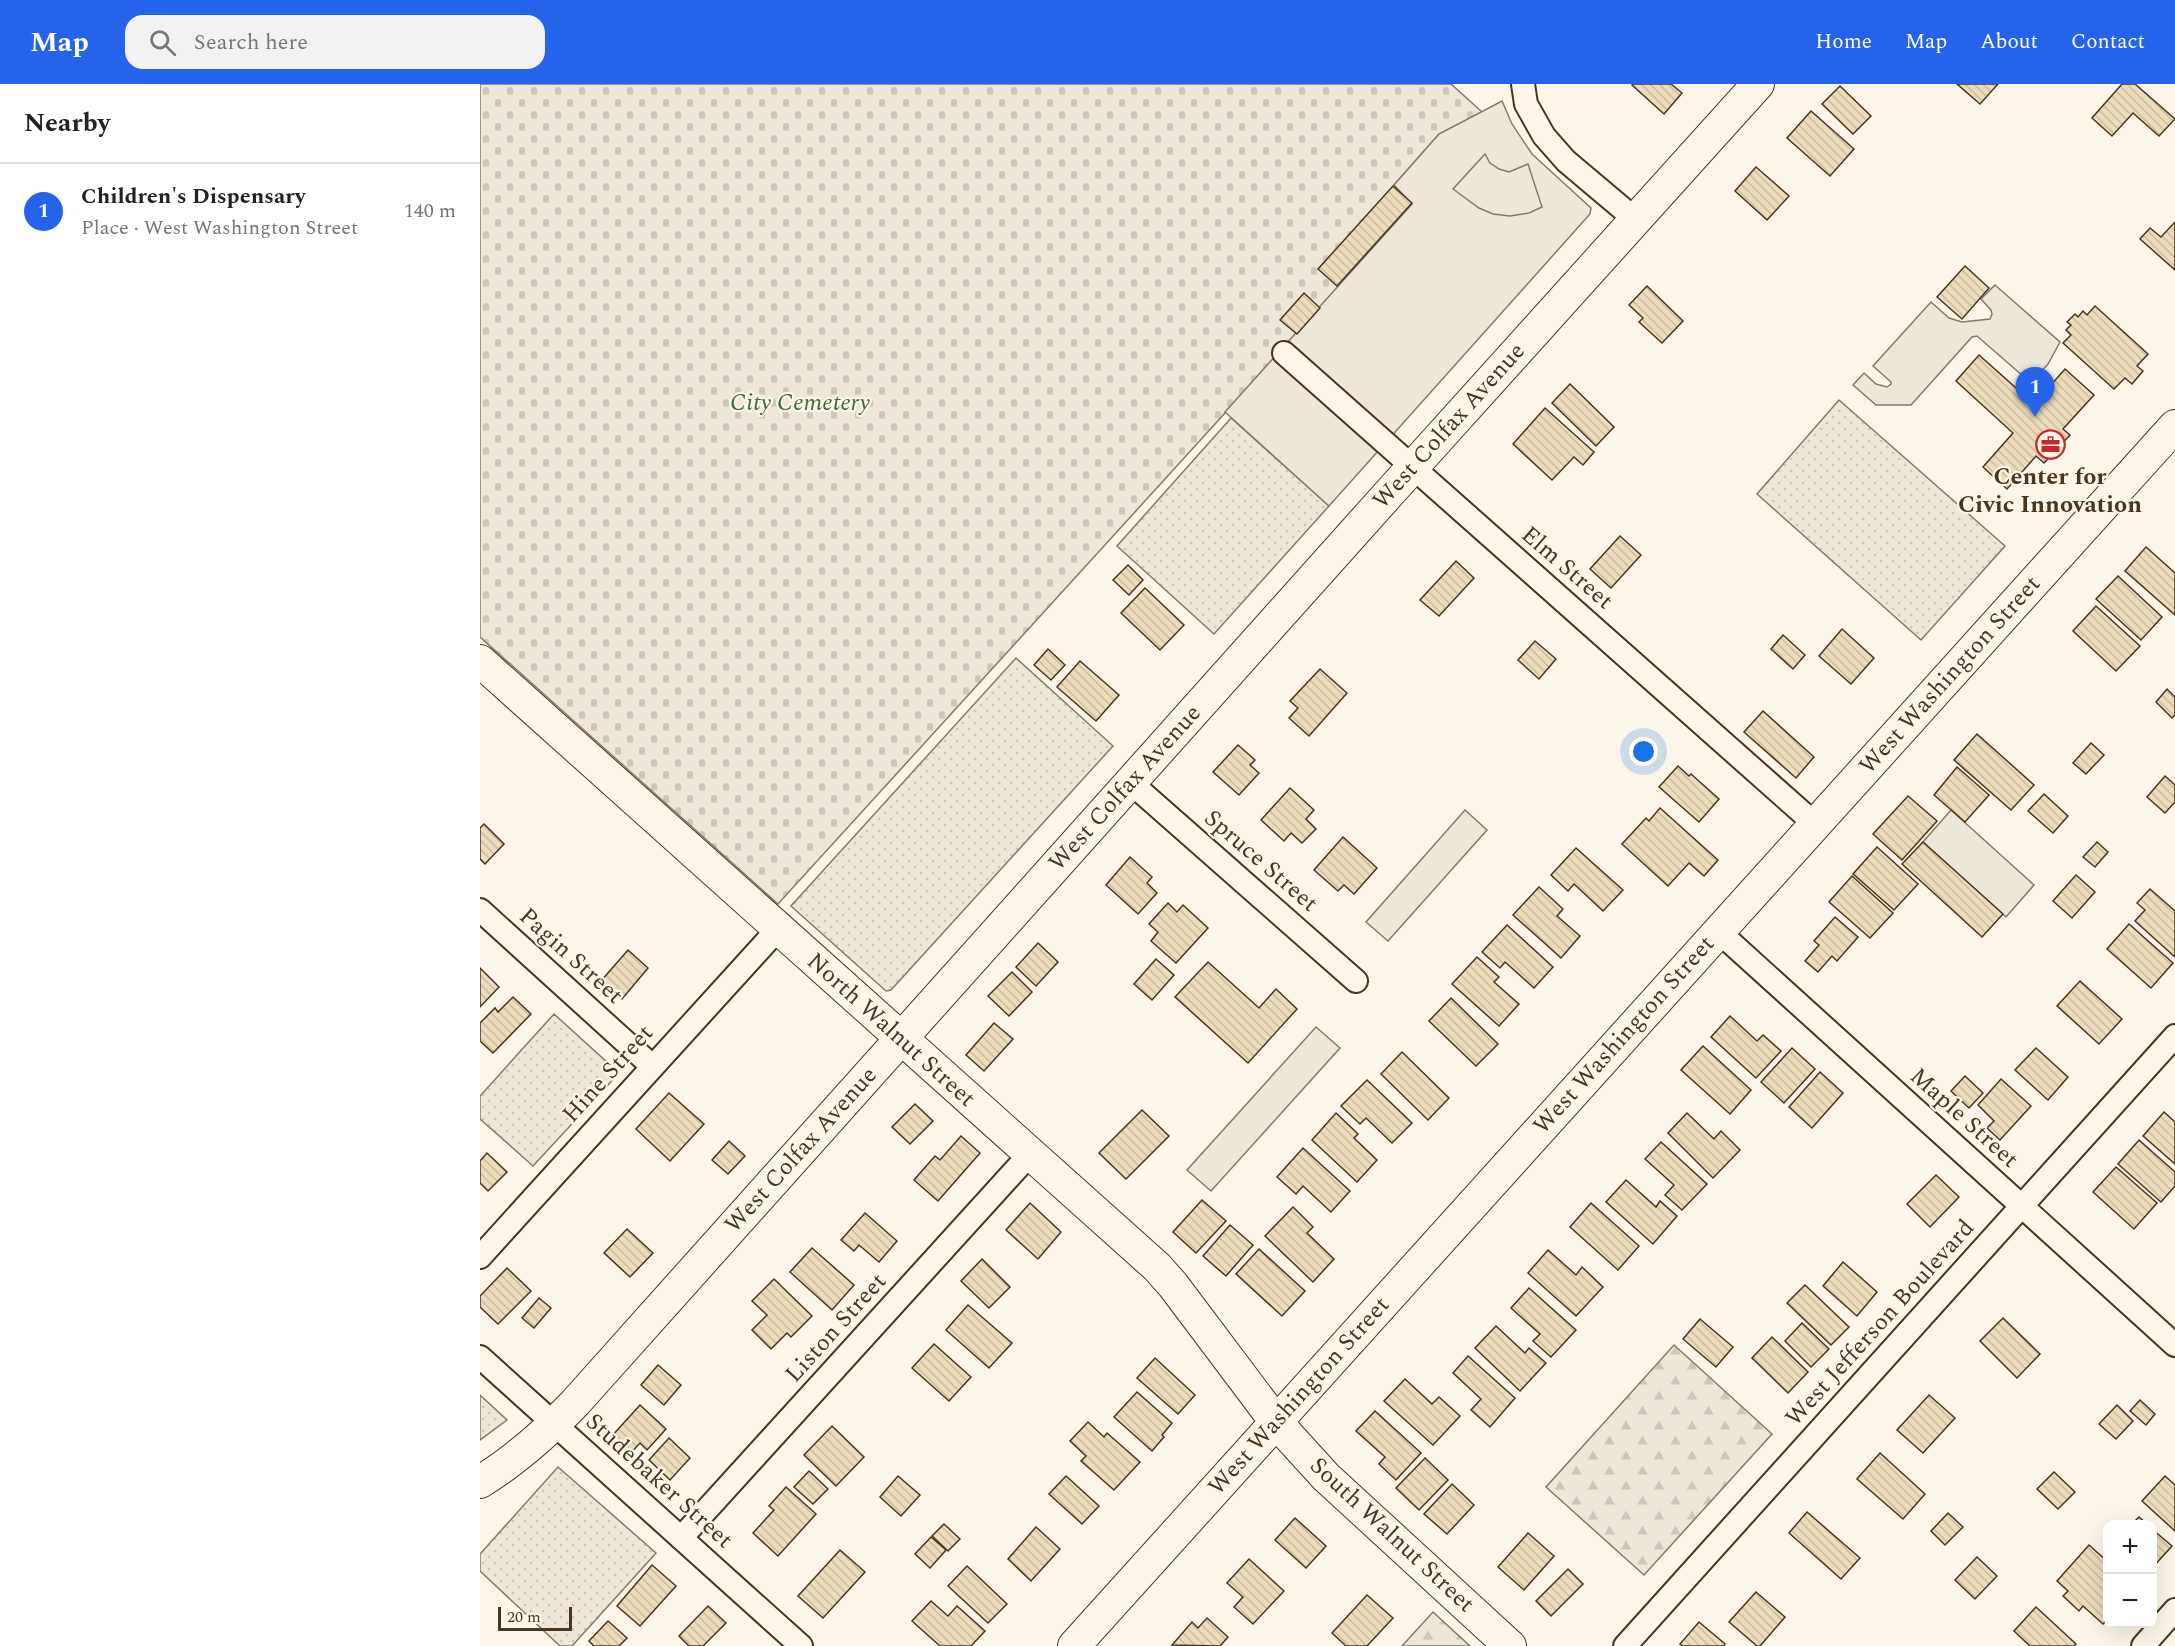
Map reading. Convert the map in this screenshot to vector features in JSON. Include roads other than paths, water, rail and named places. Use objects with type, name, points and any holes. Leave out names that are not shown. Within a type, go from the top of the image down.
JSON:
[{"type":"street","points":[[1523,84],[1526,104],[1550,145],[1636,220]]},
{"type":"street","name":"West Colfax Avenue","points":[[481,1481],[512,1461],[555,1424],[1758,84]]},
{"type":"street","name":"Elm Street","points":[[1284,353],[1815,824]]},
{"type":"street","name":"West Washington Street","points":[[1074,1646],[2175,426]]},
{"type":"street","name":"North Walnut Street","points":[[480,661],[1157,1267],[1276,1422]]},
{"type":"street","name":"Spruce Street","points":[[1130,782],[1356,981]]},
{"type":"street","name":"Pagin Street","points":[[480,910],[652,1066]]},
{"type":"street","name":"Hine Street","points":[[480,1257],[778,929]]},
{"type":"street","name":"Maple Street","points":[[1718,931],[2175,1346]]},
{"type":"street","name":"West Jefferson Boulevard","points":[[1625,1646],[2175,1036]]},
{"type":"street","name":"Liston Street","points":[[681,1538],[1030,1154]]},
{"type":"street","name":"Studebaker Street","points":[[480,1357],[801,1646]]},
{"type":"street","name":"South Walnut Street","points":[[1276,1422],[1326,1477],[1510,1646]]},
{"type":"street","points":[[2143,1646],[2175,1610]]},
{"type":"place","name":"Children's Dispensary","points":[[2035,417]]},
{"type":"place","name":"Center for Civic Innovation","points":[[2050,444]]},
{"type":"park label","name":"City Cemetery","points":[[800,403]]}]
